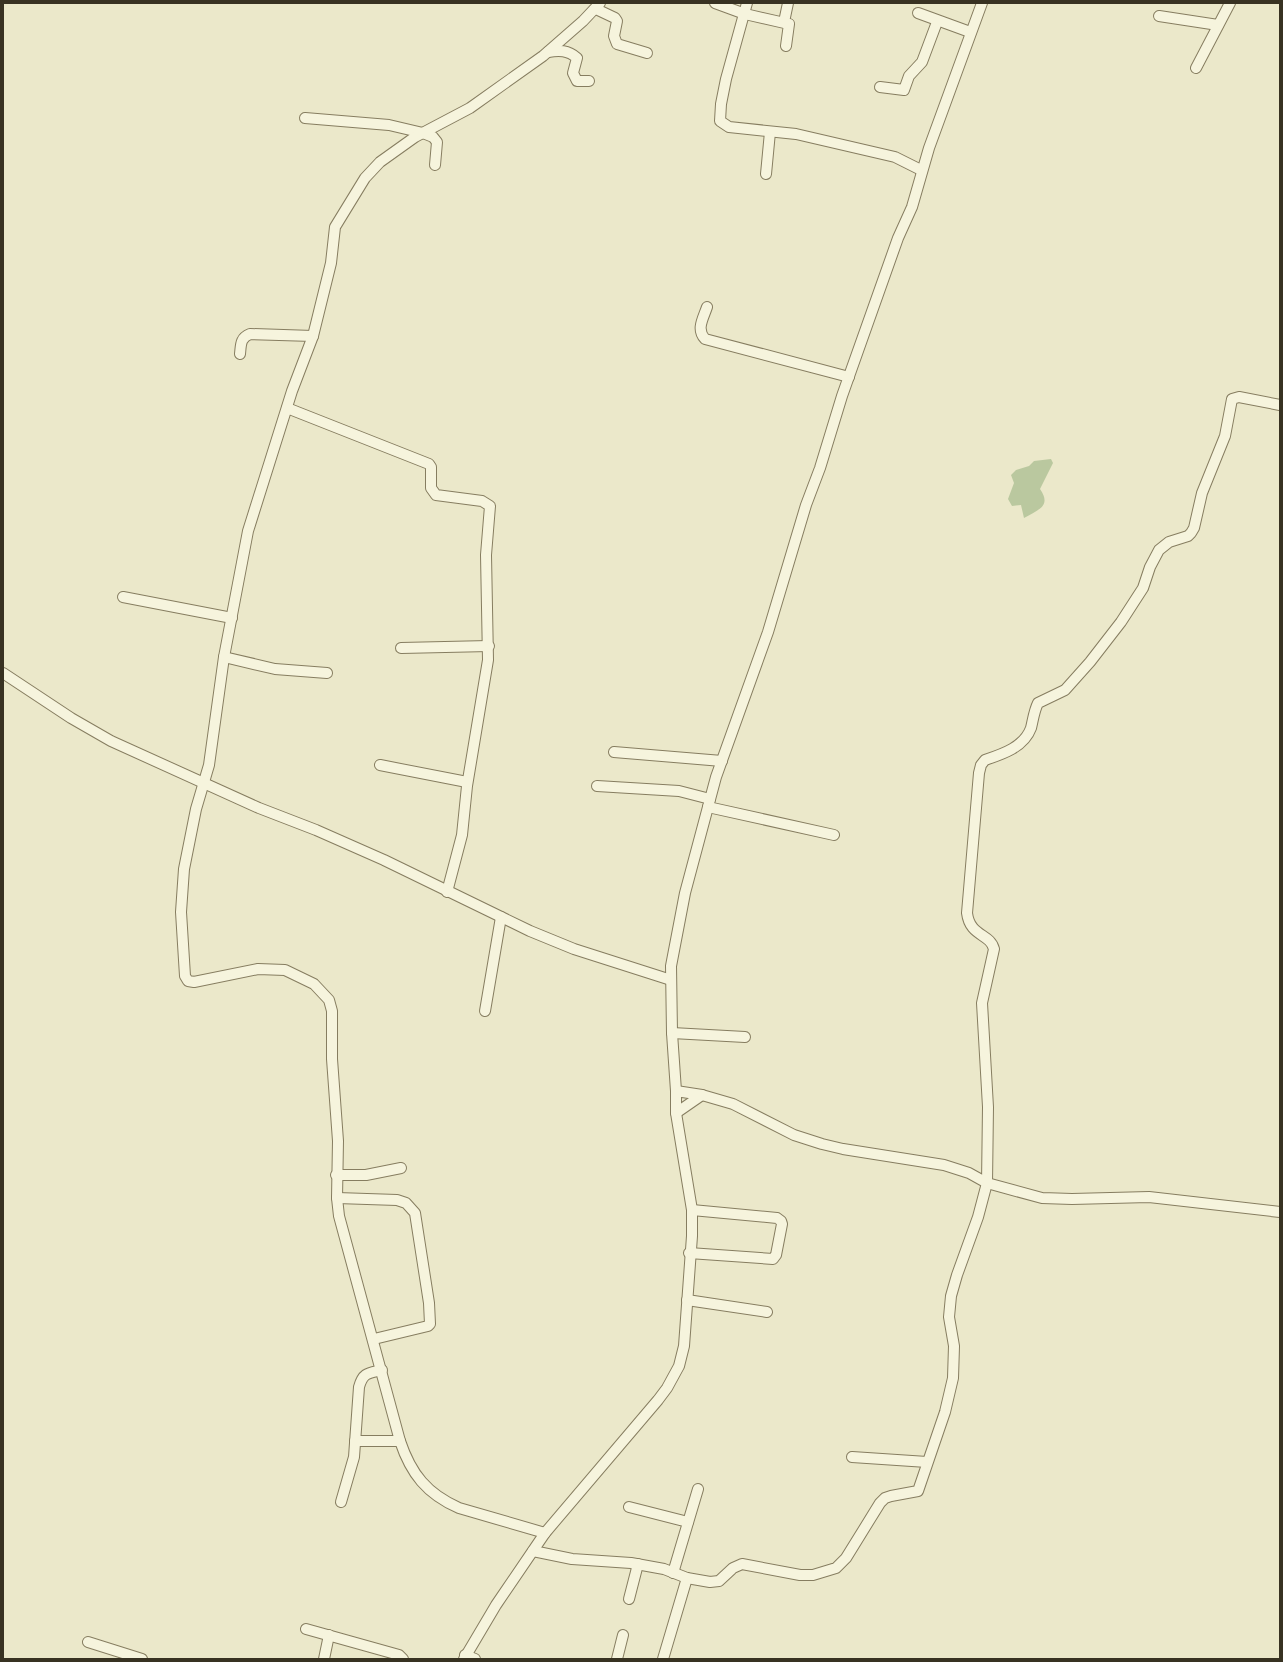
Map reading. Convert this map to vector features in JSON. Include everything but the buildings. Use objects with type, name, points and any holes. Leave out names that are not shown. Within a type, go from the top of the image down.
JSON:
[{"type":"street","points":[[715,3],[745,14],[789,24],[786,46]]},
{"type":"street","points":[[747,3],[731,58],[721,104],[720,121],[729,127],[802,135],[895,157],[921,170]]},
{"type":"street","points":[[784,22],[788,3]]},
{"type":"street","points":[[468,1658],[496,1605],[545,1533],[667,1388],[679,1366],[684,1346],[689,1253],[692,1236],[692,1210],[676,1113],[671,980],[674,945],[684,893],[722,761],[768,632],[806,505],[820,468],[848,377],[893,250],[912,206],[921,170],[970,32],[982,3]]},
{"type":"street","points":[[1196,68],[1230,3]]},
{"type":"street","points":[[545,1533],[459,1508],[445,1502],[427,1488],[412,1470],[400,1441],[374,1339],[339,1216],[336,1198],[338,1141],[332,1059],[332,1011],[329,1000],[314,984],[285,970],[258,969],[194,982],[188,981],[186,976],[181,912],[182,883],[193,822],[209,765],[224,657],[248,531],[287,408],[313,336],[330,263],[335,227],[340,216],[365,178],[380,162],[423,133],[470,108],[548,52],[598,6],[617,21],[614,36],[617,44],[647,54]]},
{"type":"street","points":[[918,13],[937,22],[970,32]]},
{"type":"street","points":[[1159,16],[1218,25]]},
{"type":"street","points":[[880,87],[904,90],[908,76],[922,62],[937,22]]},
{"type":"street","points":[[548,52],[561,50],[572,54],[576,58],[573,73],[577,81],[589,81]]},
{"type":"street","points":[[305,118],[389,124],[423,133],[433,137],[437,142],[435,165]]},
{"type":"street","points":[[766,174],[770,132]]},
{"type":"street","points":[[706,307],[699,328],[700,334],[705,339],[848,377]]},
{"type":"street","points":[[240,354],[244,336],[250,334],[313,336]]},
{"type":"street","points":[[533,1551],[572,1559],[638,1564],[688,1578],[710,1582],[719,1581],[733,1568],[742,1564],[800,1575],[824,1573],[836,1568],[846,1558],[880,1503],[885,1498],[918,1491],[945,1412],[953,1378],[954,1346],[949,1317],[951,1296],[978,1217],[987,1183],[988,1107],[982,1003],[994,949],[989,941],[970,926],[967,913],[979,773],[981,765],[985,760],[1018,746],[1030,730],[1038,703],[1065,690],[1090,662],[1121,622],[1144,588],[1150,567],[1160,550],[1169,542],[1188,536],[1191,533],[1194,528],[1202,493],[1225,436],[1232,399],[1239,397],[1280,405]]},
{"type":"street","points":[[287,408],[429,464],[432,467],[432,491],[436,495],[482,501],[490,506],[486,555],[489,646],[486,674],[467,782],[462,835],[448,892]]},
{"type":"street","points":[[123,597],[232,618]]},
{"type":"street","points":[[401,648],[489,646]]},
{"type":"street","points":[[224,657],[275,669],[327,673]]},
{"type":"street","points":[[3,673],[71,718],[111,740],[259,808],[316,830],[384,860],[501,917],[574,949],[671,980]]},
{"type":"street","points":[[614,752],[722,761]]},
{"type":"street","points":[[380,765],[467,782]]},
{"type":"street","points":[[597,786],[679,791],[709,803],[834,835]]},
{"type":"street","points":[[486,1011],[501,917]]},
{"type":"street","points":[[672,1033],[745,1037]]},
{"type":"street","points":[[676,1092],[702,1096],[733,1104],[794,1135],[822,1144],[843,1149],[944,1165],[969,1173],[987,1183],[1042,1198],[1072,1199],[1149,1197],[1280,1212]]},
{"type":"street","points":[[676,1113],[702,1096]]},
{"type":"street","points":[[336,1175],[366,1175],[401,1168]]},
{"type":"street","points":[[336,1198],[397,1200],[406,1203],[415,1213],[429,1303],[430,1324],[428,1326],[374,1339]]},
{"type":"street","points":[[689,1253],[772,1259],[776,1255],[782,1224],[781,1221],[776,1218],[692,1210]]},
{"type":"street","points":[[687,1300],[767,1312]]},
{"type":"street","points":[[341,1502],[354,1456],[359,1387],[362,1377],[366,1374],[382,1370]]},
{"type":"street","points":[[356,1441],[400,1441]]},
{"type":"street","points":[[852,1456],[927,1462]]},
{"type":"street","points":[[673,1573],[698,1489]]},
{"type":"street","points":[[629,1507],[688,1522]]},
{"type":"street","points":[[629,1599],[638,1564]]},
{"type":"street","points":[[663,1659],[688,1578]]},
{"type":"street","points":[[306,1628],[399,1655],[403,1659]]},
{"type":"street","points":[[324,1659],[329,1635]]},
{"type":"street","points":[[617,1659],[623,1635]]},
{"type":"street","points":[[88,1642],[142,1659]]},
{"type":"green space","points":[[1051,459],[1053,463],[1040,489],[1045,500],[1044,504],[1038,510],[1024,518],[1021,505],[1012,506],[1008,499],[1014,483],[1011,475],[1016,470],[1029,466],[1034,461]]}]
